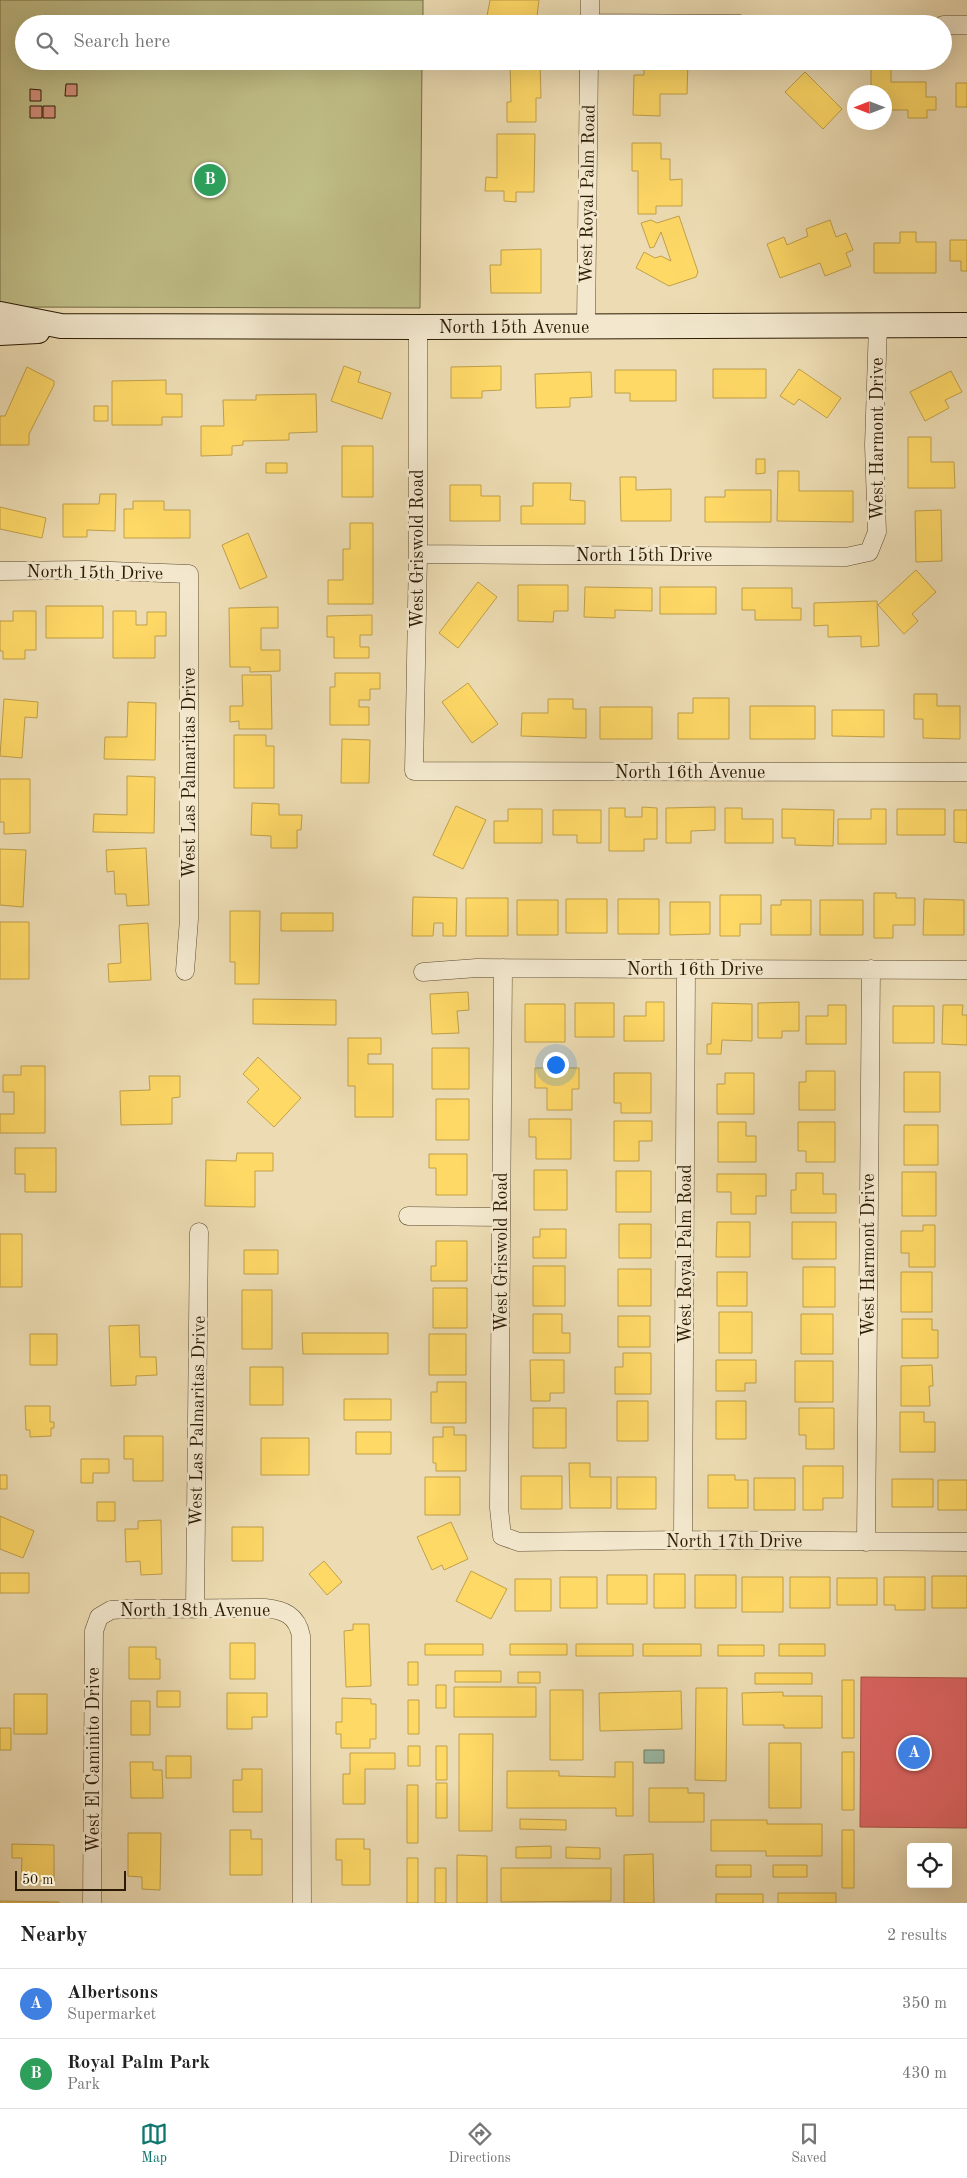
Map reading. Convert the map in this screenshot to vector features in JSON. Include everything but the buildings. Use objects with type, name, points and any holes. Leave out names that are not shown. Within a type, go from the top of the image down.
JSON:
[{"type":"street","points":[[590,0],[590,15]]},
{"type":"street","points":[[952,25],[967,25]]},
{"type":"street","name":"West Royal Palm Road","points":[[586,326],[589,70]]},
{"type":"street","name":"North 15th Avenue","points":[[0,314],[61,326],[967,325]]},
{"type":"street","name":"West Harmont Drive","points":[[869,552],[877,532],[874,446],[878,325]]},
{"type":"street","name":"North 15th Avenue","points":[[0,333],[40,331],[61,326]]},
{"type":"street","name":"West Griswold Road","points":[[414,771],[418,554],[418,327]]},
{"type":"street","name":"North 15th Drive","points":[[418,554],[846,557],[869,552]]},
{"type":"street","name":"North 15th Drive","points":[[0,571],[86,570],[189,574]]},
{"type":"street","name":"West Las Palmaritas Drive","points":[[185,971],[189,900],[189,574]]},
{"type":"street","name":"North 16th Avenue","points":[[414,771],[967,772]]},
{"type":"street","name":"West Griswold Road","points":[[502,1536],[498,1508],[503,968]]},
{"type":"street","name":"North 16th Drive","points":[[423,972],[503,968],[967,970]]},
{"type":"street","name":"West Royal Palm Road","points":[[683,1540],[686,969]]},
{"type":"street","name":"West Harmont Drive","points":[[866,1542],[871,969]]},
{"type":"street","points":[[408,1216],[501,1217]]},
{"type":"street","name":"West Las Palmaritas Drive","points":[[195,1609],[199,1232]]},
{"type":"street","name":"North 17th Drive","points":[[502,1536],[519,1542],[683,1540],[967,1542]]},
{"type":"street","name":"North 18th Avenue","points":[[99,1617],[111,1610],[127,1608],[265,1608],[279,1610],[292,1616],[299,1626],[301,1636],[302,1903]]},
{"type":"street","name":"West El Caminito Drive","points":[[92,1903],[94,1631],[99,1617]]},
{"type":"shaded area","points":[[0,0],[423,0],[423,15],[15,15],[15,70],[422,70],[420,308],[0,307]]},
{"type":"shaded area","points":[[644,1750],[664,1750],[664,1763],[644,1763]]},
{"type":"place","name":"Royal Palm Park","points":[[210,180]]},
{"type":"place","name":"Albertsons","points":[[914,1753]]}]
